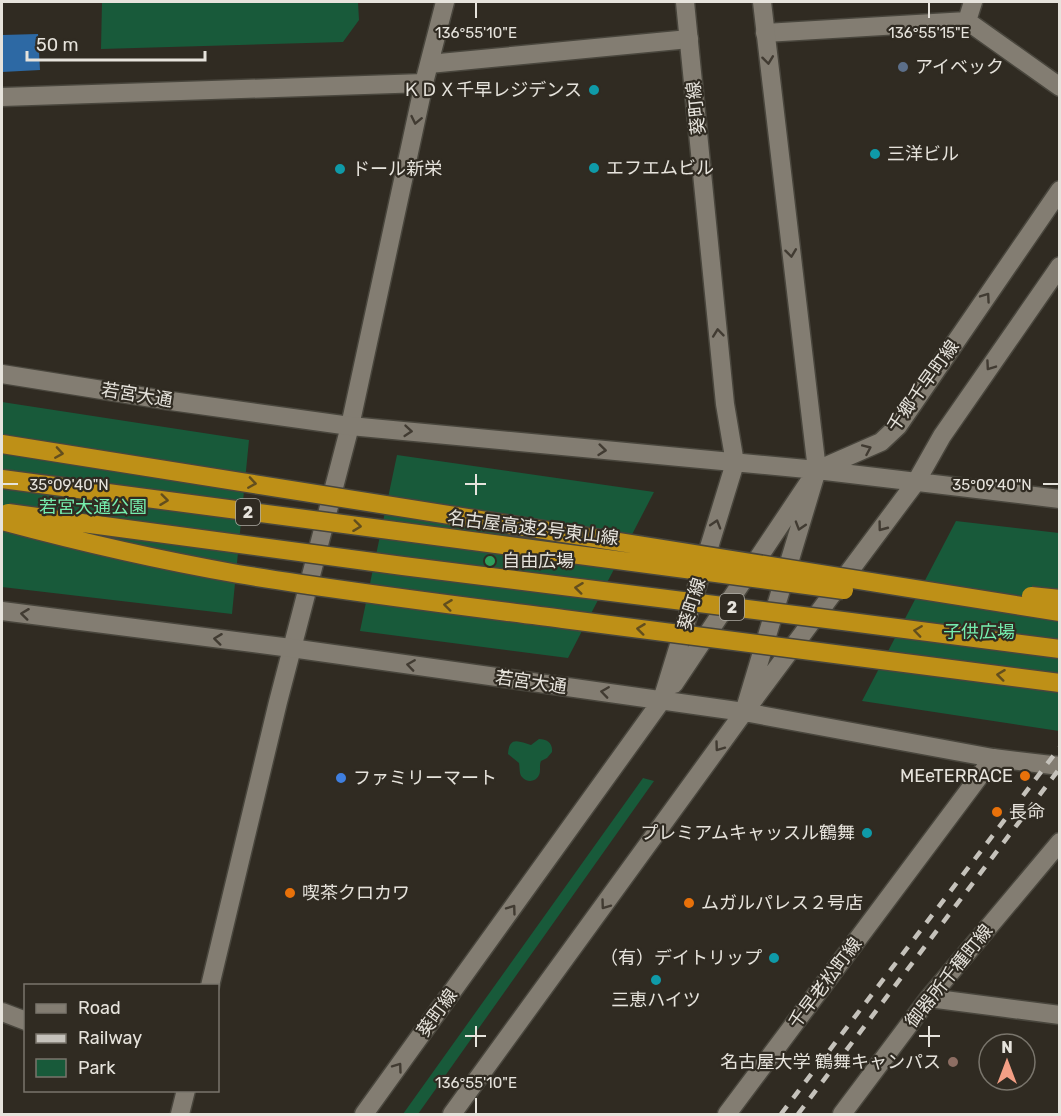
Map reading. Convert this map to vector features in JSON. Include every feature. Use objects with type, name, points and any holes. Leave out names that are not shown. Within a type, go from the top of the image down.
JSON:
[{"type":"highway","points":[[2,444],[1059,612]]},
{"type":"highway","name":"名古屋高速2号東山線","points":[[2,479],[1059,618]]},
{"type":"highway","name":"2","points":[[2,512],[404,566],[1059,649]]},
{"type":"highway","points":[[2,521],[89,544],[238,574],[308,585],[408,600],[1059,683]]},
{"type":"highway","points":[[498,522],[1059,599]]},
{"type":"highway","points":[[495,544],[1059,604]]},
{"type":"street","points":[[210,984],[291,648],[350,426],[424,83],[445,2]]},
{"type":"street","name":"葵町線","points":[[364,1114],[662,700],[735,463],[726,410],[685,2]]},
{"type":"street","points":[[744,712],[817,470],[762,2]]},
{"type":"street","points":[[968,21],[973,2]]},
{"type":"street","points":[[765,33],[968,21],[1059,87]]},
{"type":"street","points":[[429,64],[688,39]]},
{"type":"street","points":[[2,96],[424,83]]},
{"type":"street","name":"千郷千早町線","points":[[817,470],[881,442],[898,426],[1059,190]]},
{"type":"street","points":[[452,1114],[744,712],[916,482],[942,436],[1059,266]]},
{"type":"street","name":"若宮大通","points":[[2,374],[350,426],[817,470],[1059,499]]},
{"type":"street","points":[[662,700],[817,470]]},
{"type":"street","name":"若宮大通","points":[[2,611],[291,648],[744,712],[993,758],[1059,766]]},
{"type":"street","name":"千早老松町線","points":[[727,1114],[993,758]]},
{"type":"street","name":"御器所千種町線","points":[[842,1114],[929,998],[1059,842]]},
{"type":"street","points":[[929,998],[1059,1015]]},
{"type":"street","points":[[2,1012],[24,1020]]},
{"type":"street","points":[[180,1114],[186,1092]]},
{"type":"green space","points":[[102,2],[358,2],[359,20],[343,42],[101,49]]},
{"type":"green space","name":"若宮大通公園","points":[[2,402],[249,440],[232,614],[2,587]]},
{"type":"green space","points":[[397,455],[654,492],[568,658],[360,631]]},
{"type":"green space","name":"子供広場","points":[[956,521],[1059,533],[1059,731],[862,701]]},
{"type":"green space","points":[[539,739],[549,742],[552,752],[541,761],[538,777],[529,781],[520,774],[519,763],[508,754],[509,748],[510,744],[516,741],[531,745]]},
{"type":"green space","points":[[643,778],[654,781],[418,1114],[403,1114]]},
{"type":"water","points":[[38,34],[40,70],[2,72],[2,35]]},
{"type":"railway","points":[[781,1114],[1060,747]]},
{"type":"railway","points":[[798,1114],[1060,768]]},
{"type":"place","name":"アイベック","points":[[903,67]]},
{"type":"place","name":"ＫＤＸ千早レジデンス","points":[[594,90]]},
{"type":"place","name":"三洋ビル","points":[[875,154]]},
{"type":"place","name":"エフエムビル","points":[[594,168]]},
{"type":"place","name":"ドール新栄","points":[[340,169]]},
{"type":"place","name":"自由広場","points":[[490,561]]},
{"type":"place","name":"MEeTERRACE","points":[[1025,776]]},
{"type":"place","name":"ファミリーマート","points":[[341,778]]},
{"type":"place","name":"長命","points":[[997,812]]},
{"type":"place","name":"プレミアムキャッスル鶴舞","points":[[867,833]]},
{"type":"place","name":"喫茶クロカワ","points":[[290,893]]},
{"type":"place","name":"ムガルパレス２号店","points":[[689,903]]},
{"type":"place","name":"（有）デイトリップ","points":[[774,958]]},
{"type":"place","name":"三恵ハイツ","points":[[656,980]]},
{"type":"place","name":"名古屋大学 鶴舞キャンパス","points":[[953,1062]]}]
